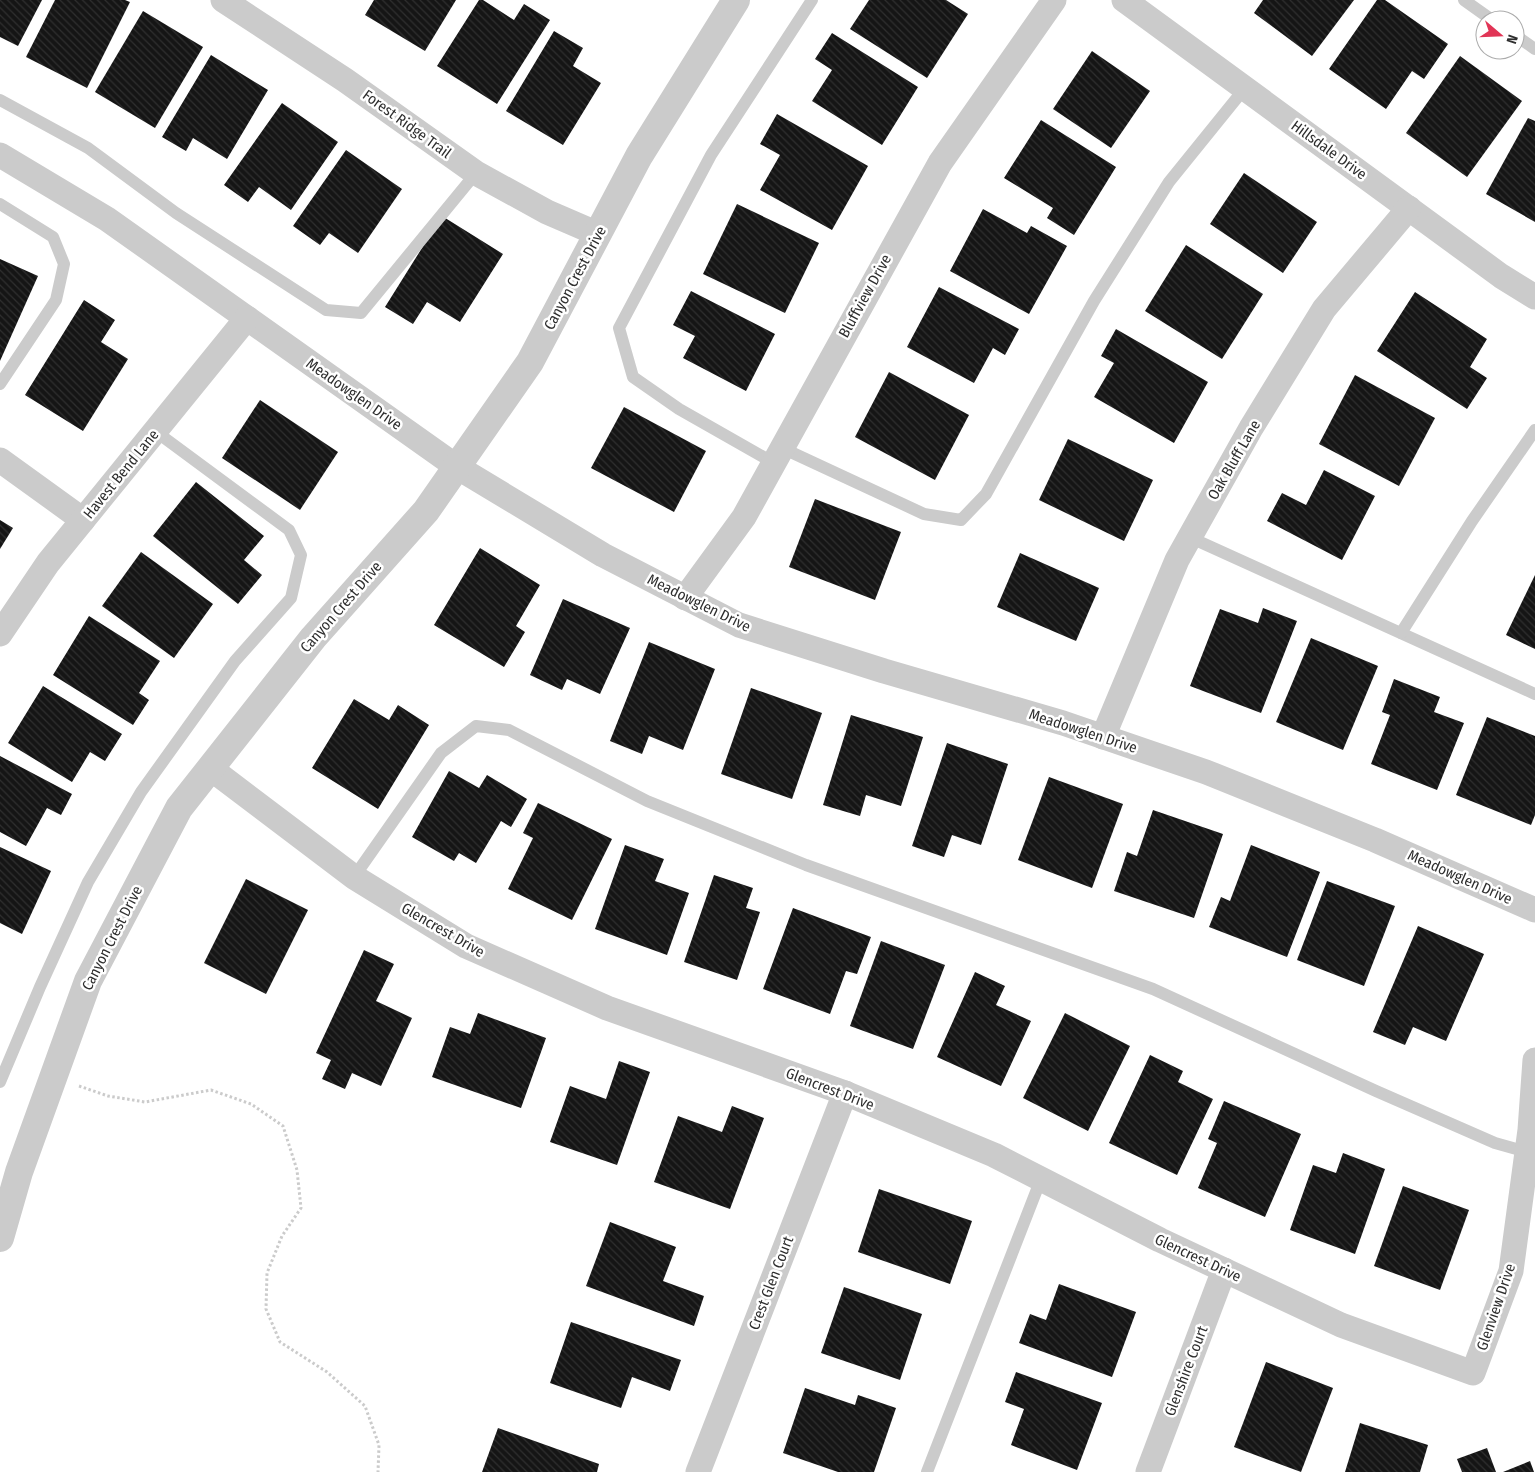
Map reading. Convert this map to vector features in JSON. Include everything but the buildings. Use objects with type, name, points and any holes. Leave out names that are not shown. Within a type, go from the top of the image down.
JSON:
[{"type":"street","name":"Forest Ridge Trail","points":[[223,0],[345,80],[476,174],[547,212],[598,234]]},
{"type":"street","name":"Canyon Crest Drive","points":[[0,1238],[20,1172],[88,981],[179,808],[313,638],[426,511],[530,362],[640,156],[736,0]]},
{"type":"street","name":"Bluffview Drive","points":[[685,598],[744,517],[940,163],[1054,0]]},
{"type":"street","name":"Hillsdale Drive","points":[[1124,0],[1501,276],[1535,297]]},
{"type":"street","name":"Meadowglen Drive","points":[[0,155],[107,219],[457,467],[603,556],[739,625],[1063,723],[1206,772],[1375,840],[1535,910]]},
{"type":"street","name":"Oak Bluff Lane","points":[[1103,737],[1176,560],[1251,428],[1324,309],[1409,208]]},
{"type":"street","name":"Havest Bend Lane","points":[[0,634],[48,563],[247,318]]},
{"type":"street","points":[[0,460],[83,520]]},
{"type":"street","name":"Glencrest Drive","points":[[210,768],[354,877],[466,946],[607,1008],[845,1093],[994,1155],[1160,1240],[1341,1325],[1473,1373]]},
{"type":"street","name":"Glenview Drive","points":[[1473,1373],[1511,1271],[1527,1152],[1535,1060]]},
{"type":"street","name":"Crest Glen Court","points":[[703,1471],[845,1093]]},
{"type":"street","name":"Glenshire Court","points":[[1148,1472],[1224,1270]]},
{"type":"lane","points":[[812,0],[711,155],[619,328],[633,377],[679,409],[778,455],[924,514],[961,520],[986,494],[1094,301],[1169,182],[1245,88]]},
{"type":"lane","points":[[1464,0],[1478,10]]},
{"type":"lane","points":[[0,100],[88,148],[176,213],[326,310],[361,313],[476,174]]},
{"type":"lane","points":[[0,204],[53,237],[64,264],[56,300],[0,384]]},
{"type":"lane","points":[[1401,633],[1472,521],[1535,430]]},
{"type":"lane","points":[[0,1082],[40,987],[88,882],[141,792],[234,661],[291,598],[301,555],[289,530],[155,432]]},
{"type":"lane","points":[[1189,537],[1535,694]]},
{"type":"lane","points":[[354,877],[441,753],[476,726],[508,730],[647,800],[806,865],[1153,989],[1444,1121],[1496,1143],[1527,1152]]},
{"type":"lane","points":[[927,1472],[1041,1179]]},
{"type":"path","points":[[55,1073],[79,1086],[108,1096],[145,1102],[210,1090],[252,1104],[283,1126],[297,1170],[300,1208],[282,1236],[267,1273],[266,1309],[280,1342],[327,1372],[366,1406],[380,1445],[378,1472]]}]
